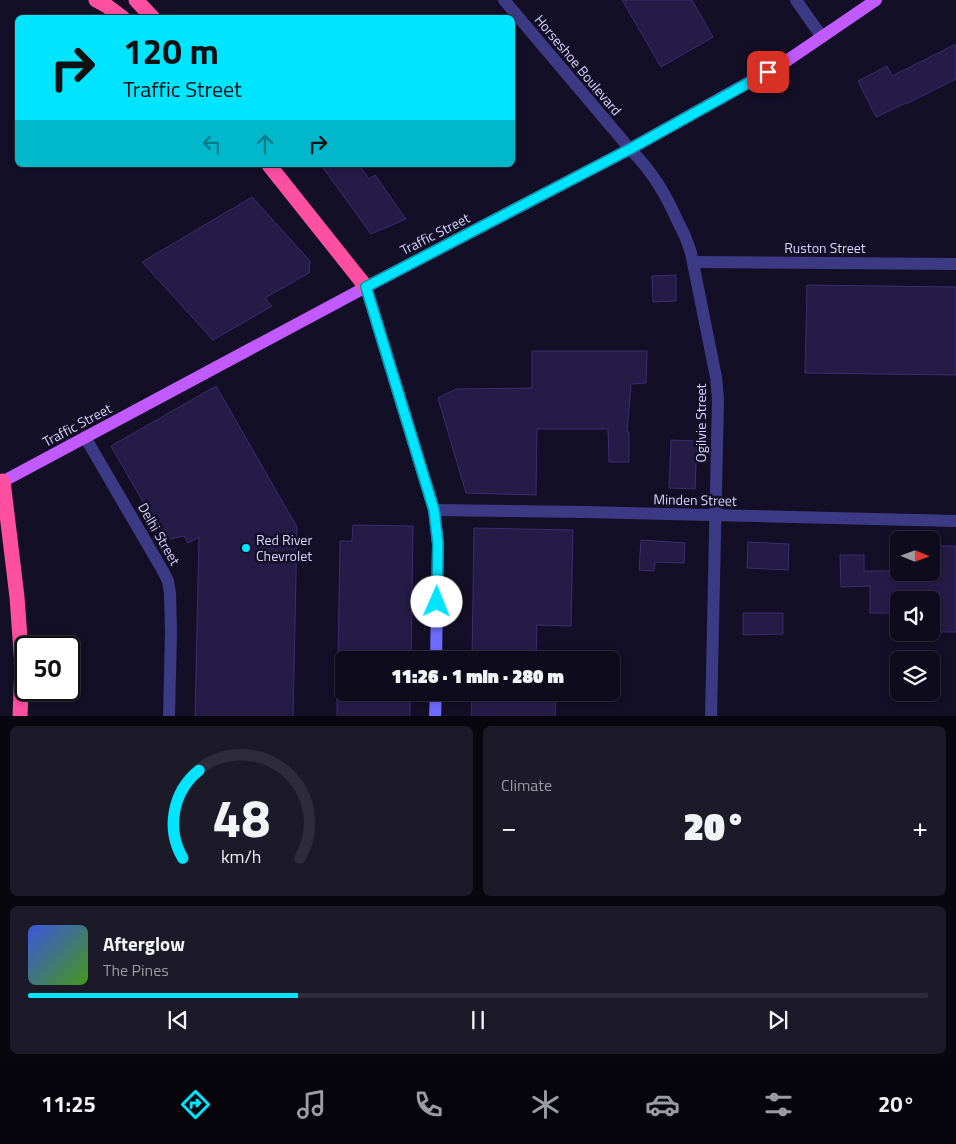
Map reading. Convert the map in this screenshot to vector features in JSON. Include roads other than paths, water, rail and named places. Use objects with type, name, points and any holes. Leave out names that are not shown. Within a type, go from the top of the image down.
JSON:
[{"type":"highway","points":[[96,0],[119,15]]},
{"type":"highway","points":[[136,0],[150,15]]},
{"type":"highway","points":[[271,167],[366,287]]},
{"type":"highway","points":[[1,482],[17,597],[22,666],[20,716]]},
{"type":"main road","name":"Traffic Street","points":[[1,482],[366,287],[630,149],[785,62],[876,0]]},
{"type":"main road","points":[[366,287],[434,510],[438,544],[436,651]]},
{"type":"main road","points":[[435,716],[436,701]]},
{"type":"street","name":"Horseshoe Boulevard","points":[[504,0],[630,149]]},
{"type":"street","points":[[796,0],[822,37]]},
{"type":"street","name":"Ogilvie Street","points":[[630,149],[657,180],[688,244],[694,262],[716,377],[718,408],[711,716]]},
{"type":"street","name":"Ruston Street","points":[[694,262],[956,264]]},
{"type":"street","name":"Delhi Street","points":[[85,438],[168,581],[171,624],[169,716]]},
{"type":"street","name":"Minden Street","points":[[434,510],[956,521]]},
{"type":"place","name":"Red River Chevrolet","points":[[246,548]]}]
